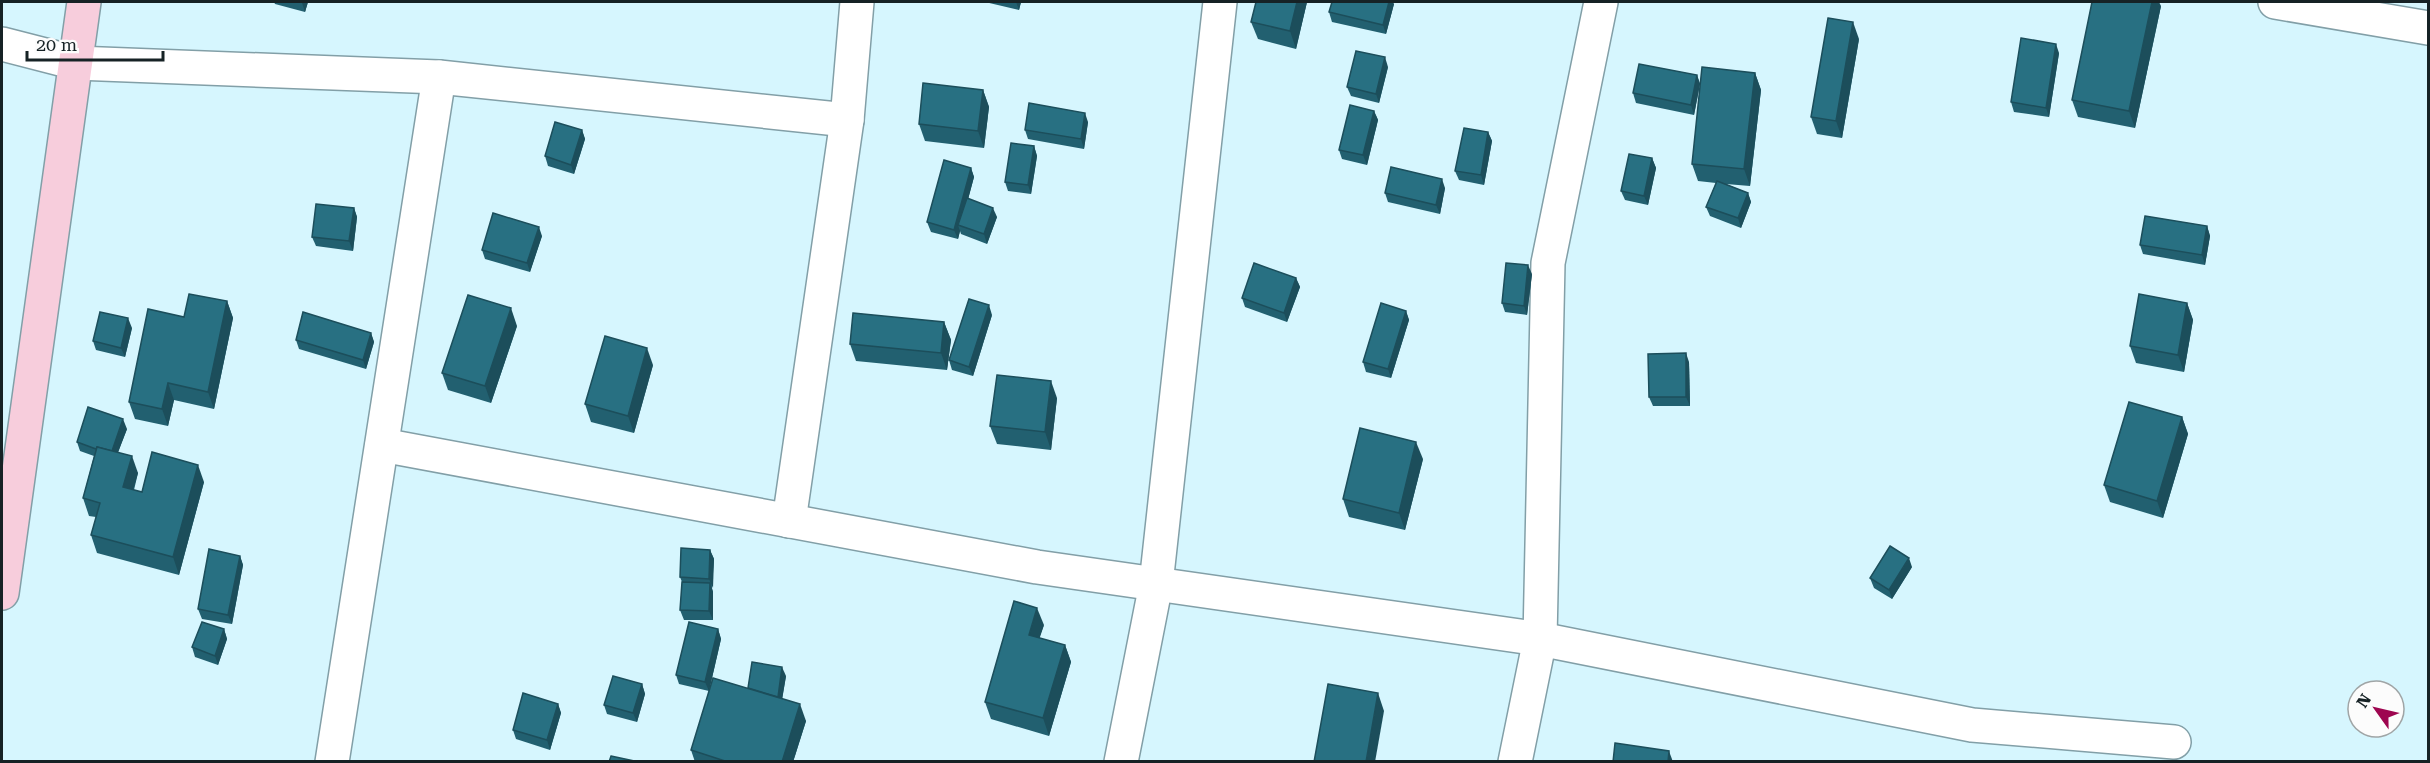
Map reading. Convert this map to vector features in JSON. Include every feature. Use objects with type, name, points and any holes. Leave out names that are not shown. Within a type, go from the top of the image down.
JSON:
[{"type":"street","points":[[2,593],[84,2]]},
{"type":"street","points":[[789,521],[847,120],[858,2]]},
{"type":"street","points":[[1121,762],[1156,584],[1220,2]]},
{"type":"street","points":[[1515,762],[1540,639],[1548,262],[1601,2]]},
{"type":"street","points":[[2275,2],[2428,27]]},
{"type":"street","points":[[2,44],[76,63],[439,77],[847,120]]},
{"type":"street","points":[[332,762],[439,77]]},
{"type":"street","points":[[382,445],[1037,567],[1540,639],[1972,725],[2174,742]]},
{"type":"building","points":[[1256,2],[1297,2],[1290,31],[1251,22]]},
{"type":"building","points":[[1332,2],[1389,2],[1383,25],[1329,12]]},
{"type":"building","points":[[2092,2],[2152,2],[2129,111],[2072,100]]},
{"type":"building","points":[[1828,18],[1853,22],[1836,121],[1811,117]]},
{"type":"building","points":[[2021,38],[2056,44],[2046,108],[2011,102]]},
{"type":"building","points":[[1356,51],[1385,57],[1376,94],[1347,87]]},
{"type":"building","points":[[1639,64],[1697,75],[1691,105],[1633,93]]},
{"type":"building","points":[[1702,67],[1755,73],[1744,169],[1692,164]]},
{"type":"building","points":[[923,83],[983,90],[978,131],[919,124]]},
{"type":"building","points":[[1029,103],[1085,113],[1081,139],[1025,130]]},
{"type":"building","points":[[1350,105],[1374,111],[1363,155],[1339,150]]},
{"type":"building","points":[[555,122],[582,130],[571,165],[545,156]]},
{"type":"building","points":[[1464,128],[1488,132],[1481,175],[1455,171]]},
{"type":"building","points":[[1011,143],[1034,146],[1028,185],[1005,182]]},
{"type":"building","points":[[1629,154],[1652,158],[1644,196],[1621,191]]},
{"type":"building","points":[[944,160],[971,168],[954,230],[927,222]]},
{"type":"building","points":[[1391,167],[1442,179],[1436,205],[1385,193]]},
{"type":"building","points":[[1717,181],[1748,193],[1738,218],[1706,207]]},
{"type":"building","points":[[967,198],[993,208],[984,234],[958,225]]},
{"type":"building","points":[[316,204],[354,208],[349,241],[312,237]]},
{"type":"building","points":[[493,213],[539,227],[527,263],[482,250]]},
{"type":"building","points":[[2145,216],[2207,226],[2202,255],[2140,245]]},
{"type":"building","points":[[1254,263],[1296,278],[1284,313],[1242,298]]},
{"type":"building","points":[[1506,263],[1528,265],[1524,306],[1502,303]]},
{"type":"building","points":[[189,294],[227,301],[208,392],[168,383],[162,409],[129,402],[148,309],[184,317]]},
{"type":"building","points":[[2139,294],[2187,303],[2178,355],[2130,346]]},
{"type":"building","points":[[468,295],[511,308],[485,386],[442,373]]},
{"type":"building","points":[[969,299],[989,305],[969,367],[949,360]]},
{"type":"building","points":[[1381,303],[1406,311],[1388,369],[1363,362]]},
{"type":"building","points":[[100,312],[128,318],[121,348],[93,341]]},
{"type":"building","points":[[303,312],[371,333],[363,360],[296,340]]},
{"type":"building","points":[[853,313],[944,322],[941,353],[850,344]]},
{"type":"building","points":[[605,336],[647,348],[628,416],[585,404]]},
{"type":"building","points":[[1686,353],[1686,397],[1649,397],[1648,354]]},
{"type":"building","points":[[997,375],[1051,381],[1045,432],[990,426]]},
{"type":"building","points":[[2129,402],[2182,417],[2157,501],[2104,485]]},
{"type":"building","points":[[88,407],[123,419],[112,451],[97,447],[96,449],[77,442]]},
{"type":"building","points":[[1360,428],[1416,442],[1399,513],[1343,499]]},
{"type":"building","points":[[97,447],[132,456],[123,487],[142,492],[152,452],[198,465],[173,557],[91,535],[100,503],[83,498]]},
{"type":"building","points":[[1890,546],[1909,558],[1889,590],[1870,578]]},
{"type":"building","points":[[681,548],[710,550],[709,579],[680,577]]},
{"type":"building","points":[[209,549],[240,556],[228,615],[198,609]]},
{"type":"building","points":[[682,582],[710,583],[709,611],[680,610]]},
{"type":"building","points":[[1014,601],[1037,608],[1029,635],[1065,645],[1043,718],[985,702]]},
{"type":"building","points":[[202,622],[224,629],[215,656],[192,647]]},
{"type":"building","points":[[689,622],[718,629],[705,682],[676,675]]},
{"type":"building","points":[[752,662],[782,667],[778,697],[748,688]]},
{"type":"building","points":[[613,676],[642,684],[633,713],[604,705]]},
{"type":"building","points":[[713,678],[800,704],[782,762],[728,762],[691,750]]},
{"type":"building","points":[[1328,684],[1378,693],[1366,762],[1314,762]]},
{"type":"building","points":[[523,693],[558,704],[547,740],[513,730]]},
{"type":"building","points":[[1615,743],[1669,751],[1668,762],[1613,762]]},
{"type":"building","points":[[611,756],[639,762],[609,762]]}]
